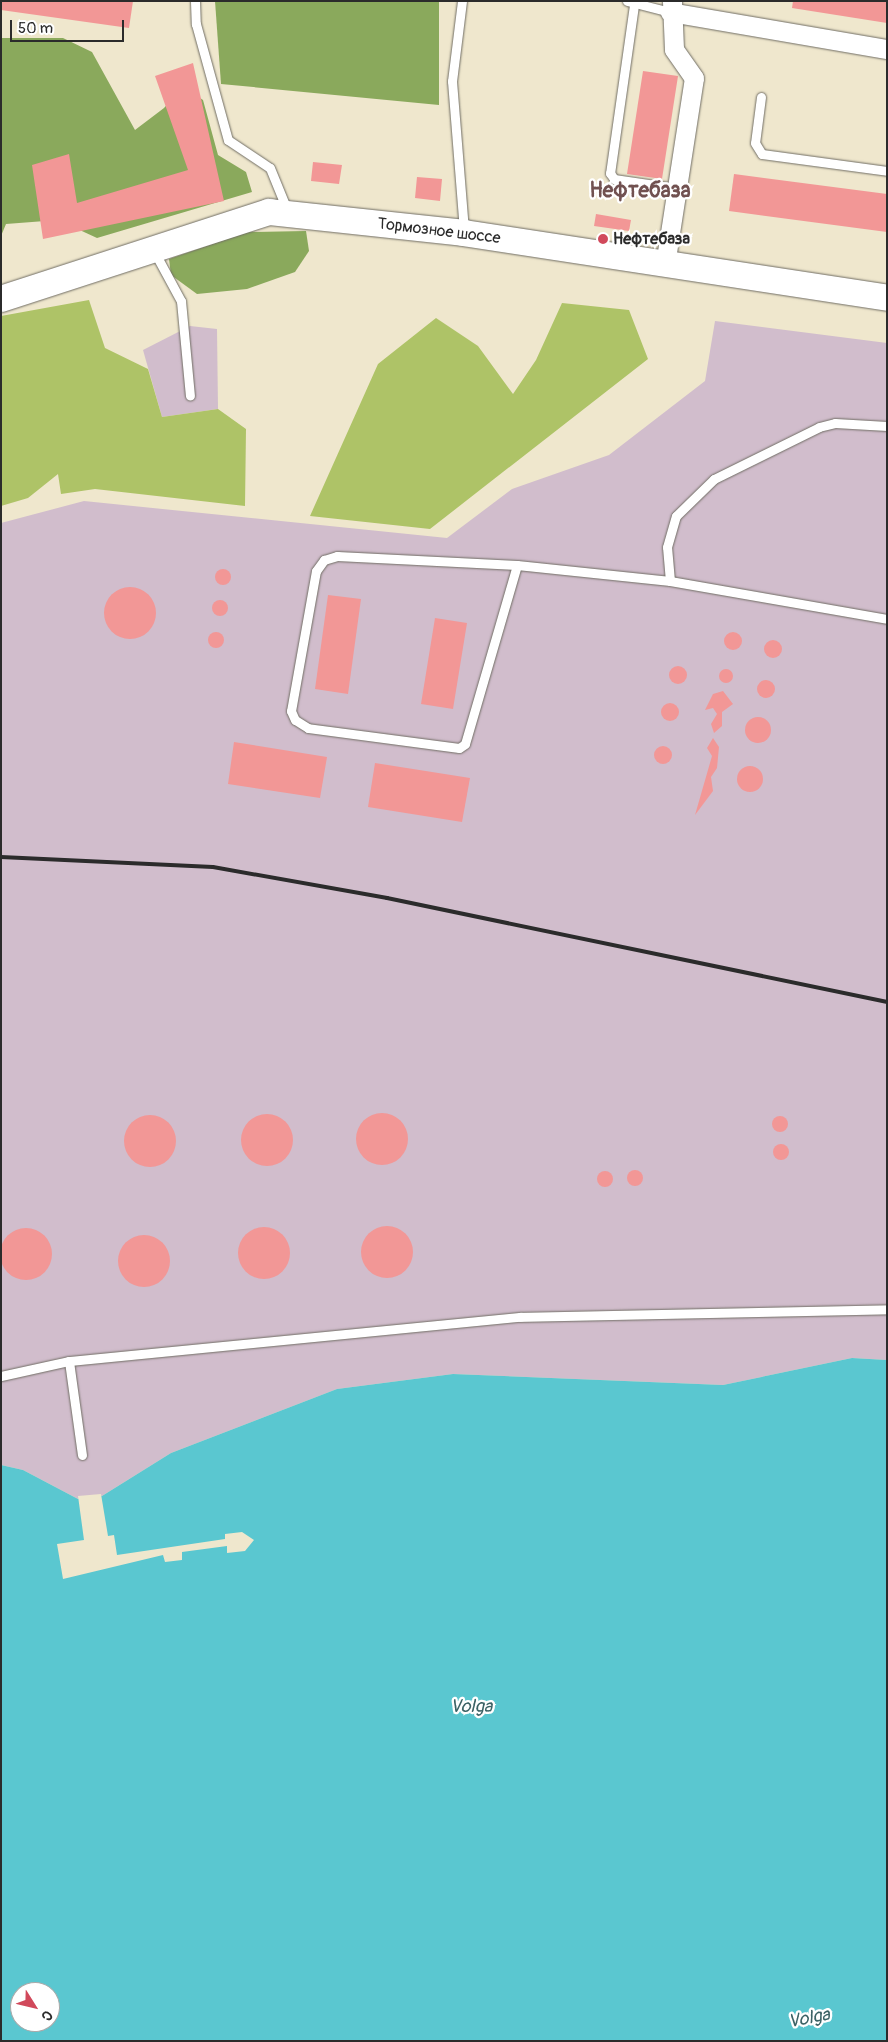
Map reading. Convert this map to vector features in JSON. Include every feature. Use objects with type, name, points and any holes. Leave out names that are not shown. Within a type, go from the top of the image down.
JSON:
[{"type":"street","points":[[665,265],[675,188],[694,78],[674,49],[671,7],[887,49]]},
{"type":"street","name":"Тормозное шоссе","points":[[1,299],[249,215],[288,213],[464,233],[887,298]]},
{"type":"lane","points":[[195,1],[196,24],[228,140],[270,168],[288,213]]},
{"type":"lane","points":[[462,1],[452,81],[464,233]]},
{"type":"lane","points":[[671,7],[631,3],[610,173],[614,179],[675,188]]},
{"type":"lane","points":[[761,97],[755,143],[762,154],[887,171]]},
{"type":"lane","points":[[153,248],[181,301],[190,396]]},
{"type":"lane","points":[[670,581],[667,547],[676,516],[714,479],[819,427],[835,423],[887,426]]},
{"type":"lane","points":[[517,565],[466,744],[459,748],[308,728],[295,720],[291,711],[316,571],[324,560],[337,556],[517,565],[670,581],[887,619]]},
{"type":"lane","points":[[1,1376],[69,1361],[520,1317],[887,1309]]},
{"type":"lane","points":[[69,1361],[82,1456]]},
{"type":"shaded area","points":[[715,321],[887,343],[887,1360],[852,1358],[723,1385],[453,1374],[337,1389],[171,1453],[102,1496],[78,1499],[23,1470],[1,1465],[1,523],[84,501],[447,538],[512,489],[609,455],[705,381]]},
{"type":"shaded area","points":[[190,326],[217,329],[218,409],[162,417],[143,350]]},
{"type":"green space","points":[[215,1],[439,1],[439,105],[221,84]]},
{"type":"green space","points":[[1,38],[63,38],[92,52],[135,130],[164,108],[183,86],[203,100],[218,155],[246,172],[252,192],[97,238],[58,220],[6,224],[1,236]]},
{"type":"green space","points":[[306,231],[309,251],[295,272],[247,289],[197,294],[171,275],[169,259],[247,232]]},
{"type":"green space","points":[[89,300],[105,348],[148,369],[162,417],[218,409],[246,429],[245,506],[95,489],[61,494],[58,474],[28,498],[1,506],[1,316]]},
{"type":"green space","points":[[562,303],[629,310],[648,359],[430,529],[310,516],[378,364],[436,318],[478,346],[513,394],[536,360]]},
{"type":"water","name":"Volga","points":[[852,1358],[887,1360],[887,2041],[1,2041],[1,1465],[23,1470],[78,1499],[102,1496],[171,1453],[337,1389],[453,1374],[723,1385]]},
{"type":"pier","points":[[101,1494],[108,1536],[114,1535],[117,1555],[225,1539],[225,1534],[242,1532],[254,1540],[245,1551],[227,1553],[227,1546],[182,1552],[182,1560],[165,1562],[163,1555],[63,1579],[57,1544],[84,1540],[78,1496]]},
{"type":"building","points":[[1,1],[133,1],[129,28],[1,10]]},
{"type":"building","points":[[793,1],[887,1],[887,23],[792,8]]},
{"type":"building","points":[[193,63],[224,201],[43,239],[32,165],[69,154],[77,203],[188,170],[155,76]]},
{"type":"building","points":[[643,71],[678,76],[662,179],[627,174]]},
{"type":"building","points":[[313,162],[342,165],[339,184],[311,181]]},
{"type":"building","points":[[734,174],[887,194],[887,232],[729,211]]},
{"type":"building","points":[[417,177],[442,179],[440,201],[415,198]]},
{"type":"building","points":[[596,214],[631,220],[629,231],[594,226]]},
{"type":"building","points":[[223,569],[229,571],[231,577],[229,583],[223,585],[217,583],[215,577],[217,571]]},
{"type":"building","points":[[130,587],[144,591],[152,599],[156,613],[152,627],[144,635],[130,639],[116,635],[108,627],[104,613],[108,599],[116,591]]},
{"type":"building","points":[[328,595],[361,599],[348,694],[315,689]]},
{"type":"building","points":[[220,600],[228,608],[220,616],[212,608]]},
{"type":"building","points":[[435,618],[467,623],[453,709],[421,704]]},
{"type":"building","points":[[216,632],[224,640],[216,648],[208,640]]},
{"type":"building","points":[[733,632],[739,635],[742,641],[739,647],[733,650],[727,647],[724,641],[727,635]]},
{"type":"building","points":[[773,640],[779,643],[782,649],[779,655],[773,658],[767,655],[764,649],[767,643]]},
{"type":"building","points":[[678,666],[684,669],[687,675],[684,681],[678,684],[672,681],[669,675],[672,669]]},
{"type":"building","points":[[726,669],[731,671],[733,676],[731,681],[726,683],[721,681],[719,676],[721,671]]},
{"type":"building","points":[[766,680],[772,683],[775,689],[772,695],[766,698],[760,695],[757,689],[760,683]]},
{"type":"building","points":[[723,691],[733,704],[722,712],[722,726],[714,733],[711,724],[717,714],[713,708],[705,710],[713,694]]},
{"type":"building","points":[[670,703],[676,706],[679,712],[676,718],[670,721],[664,718],[661,712],[664,706]]},
{"type":"building","points":[[758,717],[767,721],[771,730],[767,739],[758,743],[749,739],[745,730],[749,721]]},
{"type":"building","points":[[713,738],[719,747],[717,768],[711,777],[713,791],[695,815],[712,756],[707,748]]},
{"type":"building","points":[[234,742],[327,757],[320,798],[228,784]]},
{"type":"building","points":[[663,746],[669,749],[672,755],[669,761],[663,764],[657,761],[654,755],[657,749]]},
{"type":"building","points":[[375,763],[470,778],[462,822],[368,807]]},
{"type":"building","points":[[750,766],[759,770],[763,779],[759,788],[750,792],[741,788],[737,779],[741,770]]},
{"type":"building","points":[[382,1113],[396,1117],[404,1125],[408,1139],[404,1153],[396,1161],[382,1165],[368,1161],[360,1153],[356,1139],[360,1125],[368,1117]]},
{"type":"building","points":[[267,1114],[281,1118],[289,1126],[293,1140],[289,1154],[281,1162],[267,1166],[253,1162],[245,1154],[241,1140],[245,1126],[253,1118]]},
{"type":"building","points":[[150,1115],[160,1117],[168,1123],[174,1131],[176,1141],[174,1151],[168,1159],[160,1165],[150,1167],[140,1165],[132,1159],[126,1151],[124,1141],[126,1131],[132,1123],[140,1117]]},
{"type":"building","points":[[780,1116],[788,1124],[780,1132],[772,1124]]},
{"type":"building","points":[[781,1144],[789,1152],[781,1160],[773,1152]]},
{"type":"building","points":[[632,1170],[638,1170],[643,1175],[641,1184],[632,1186],[627,1181],[627,1175]]},
{"type":"building","points":[[602,1171],[608,1171],[613,1176],[611,1185],[602,1187],[597,1182],[597,1176]]},
{"type":"building","points":[[387,1226],[401,1230],[409,1238],[413,1252],[409,1266],[401,1274],[387,1278],[373,1274],[365,1266],[361,1252],[365,1238],[373,1230]]},
{"type":"building","points":[[264,1227],[278,1231],[286,1239],[290,1253],[286,1267],[278,1275],[264,1279],[250,1275],[242,1267],[238,1253],[242,1239],[250,1231]]},
{"type":"building","points":[[26,1228],[36,1230],[44,1236],[50,1244],[52,1254],[50,1264],[44,1272],[36,1278],[26,1280],[16,1278],[8,1272],[2,1264],[0,1254],[2,1244],[8,1236],[16,1230]]},
{"type":"building","points":[[144,1235],[158,1239],[166,1247],[170,1261],[166,1275],[158,1283],[144,1287],[130,1283],[122,1275],[118,1261],[122,1247],[130,1239]]},
{"type":"railway","points":[[1,857],[213,867],[387,898],[887,1002]]},
{"type":"place","name":"Нефтебаза","points":[[603,239]]},
{"type":"district","name":"Нефтебаза","points":[[640,191]]}]
